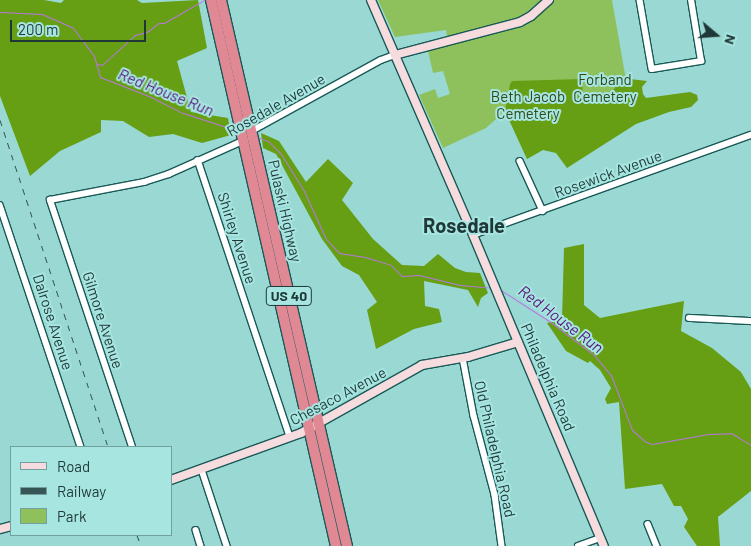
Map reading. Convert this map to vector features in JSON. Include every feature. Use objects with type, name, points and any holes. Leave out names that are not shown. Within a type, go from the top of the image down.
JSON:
[{"type":"highway","name":"Pulaski Highway","points":[[211,0],[244,141],[347,546]]},
{"type":"highway","name":"Pulaski Highway","points":[[221,0],[315,425],[336,546]]},
{"type":"main road","name":"Philadelphia Road","points":[[370,0],[495,286],[604,546]]},
{"type":"main road","points":[[395,55],[520,22],[531,16],[549,0]]},
{"type":"main road","name":"Chesaco Avenue","points":[[172,480],[290,437],[422,366],[463,358],[518,342]]},
{"type":"street","points":[[640,0],[652,69],[701,61],[691,0]]},
{"type":"street","name":"Rosedale Avenue","points":[[50,200],[144,182],[244,141],[251,130],[381,60],[395,55]]},
{"type":"street","name":"Rosewick Avenue","points":[[473,235],[751,135]]},
{"type":"street","name":"Shirley Avenue","points":[[198,160],[290,437]]},
{"type":"street","points":[[520,161],[543,211]]},
{"type":"street","name":"Gilmore Avenue","points":[[50,200],[132,446]]},
{"type":"street","name":"Dalrose Avenue","points":[[0,205],[81,446]]},
{"type":"street","points":[[689,318],[751,321]]},
{"type":"street","name":"Old Philadelphia Road","points":[[463,358],[474,416],[495,495],[502,545]]},
{"type":"street","points":[[202,470],[227,546]]},
{"type":"street","points":[[648,524],[657,546]]},
{"type":"street","points":[[196,530],[201,546]]},
{"type":"street","points":[[578,546],[600,538]]},
{"type":"street","points":[[496,546],[502,545]]},
{"type":"green space","points":[[0,0],[44,0],[61,3],[64,0],[137,0],[142,3],[198,0],[207,48],[177,61],[191,112],[228,118],[231,135],[202,143],[173,134],[149,137],[123,121],[101,120],[101,132],[60,151],[30,176],[0,96]]},
{"type":"green space","points":[[378,0],[542,0],[519,18],[447,37],[446,30],[395,37]]},
{"type":"green space","points":[[552,0],[612,0],[628,91],[527,159],[505,111],[486,128],[443,148],[419,95],[435,89],[438,98],[450,94],[443,71],[433,73],[428,51],[529,23]]},
{"type":"green space","name":"Beth Jacob Cemetery","points":[[582,79],[583,102],[605,101],[617,85],[630,79],[647,81],[642,87],[646,98],[690,92],[697,95],[698,100],[691,107],[669,112],[636,124],[567,168],[556,153],[543,150],[527,159],[505,111],[512,81]]},
{"type":"green space","points":[[261,133],[279,141],[306,182],[328,159],[353,183],[342,200],[373,239],[402,265],[424,266],[438,254],[455,268],[466,272],[480,273],[488,293],[481,298],[478,307],[468,290],[424,281],[425,306],[439,309],[442,322],[414,329],[376,349],[367,310],[377,302],[359,275],[342,266],[322,239],[276,154],[263,148]]},
{"type":"green space","points":[[584,244],[584,305],[600,318],[684,301],[681,331],[712,348],[741,372],[751,389],[751,491],[718,517],[720,546],[697,546],[684,527],[688,519],[681,506],[674,506],[662,484],[625,489],[619,402],[607,404],[605,399],[611,388],[600,370],[590,361],[588,363],[566,351],[547,323],[562,319],[564,248]]},
{"type":"waterway","points":[[97,64],[102,65],[135,35],[147,32],[159,23],[164,23],[204,0]]},
{"type":"waterway","name":"Red House Run","points":[[0,12],[42,14],[73,28],[94,56],[100,77],[151,97],[183,113],[235,130]]},
{"type":"waterway","name":"Red House Run","points":[[257,137],[268,141],[281,154],[304,191],[326,239],[339,253],[365,257],[391,265],[402,276],[419,275],[460,285],[493,288]]},
{"type":"waterway","name":"Red House Run","points":[[499,289],[552,323],[594,355],[611,375],[632,430],[646,442],[652,444],[708,434],[731,433],[751,445]]},
{"type":"railway","points":[[0,120],[108,446]]},
{"type":"railway","points":[[137,536],[141,546]]},
{"type":"district","name":"Rosedale","points":[[464,225]]},
{"type":"park label","name":"Forband Cemetery","points":[[605,88]]}]
